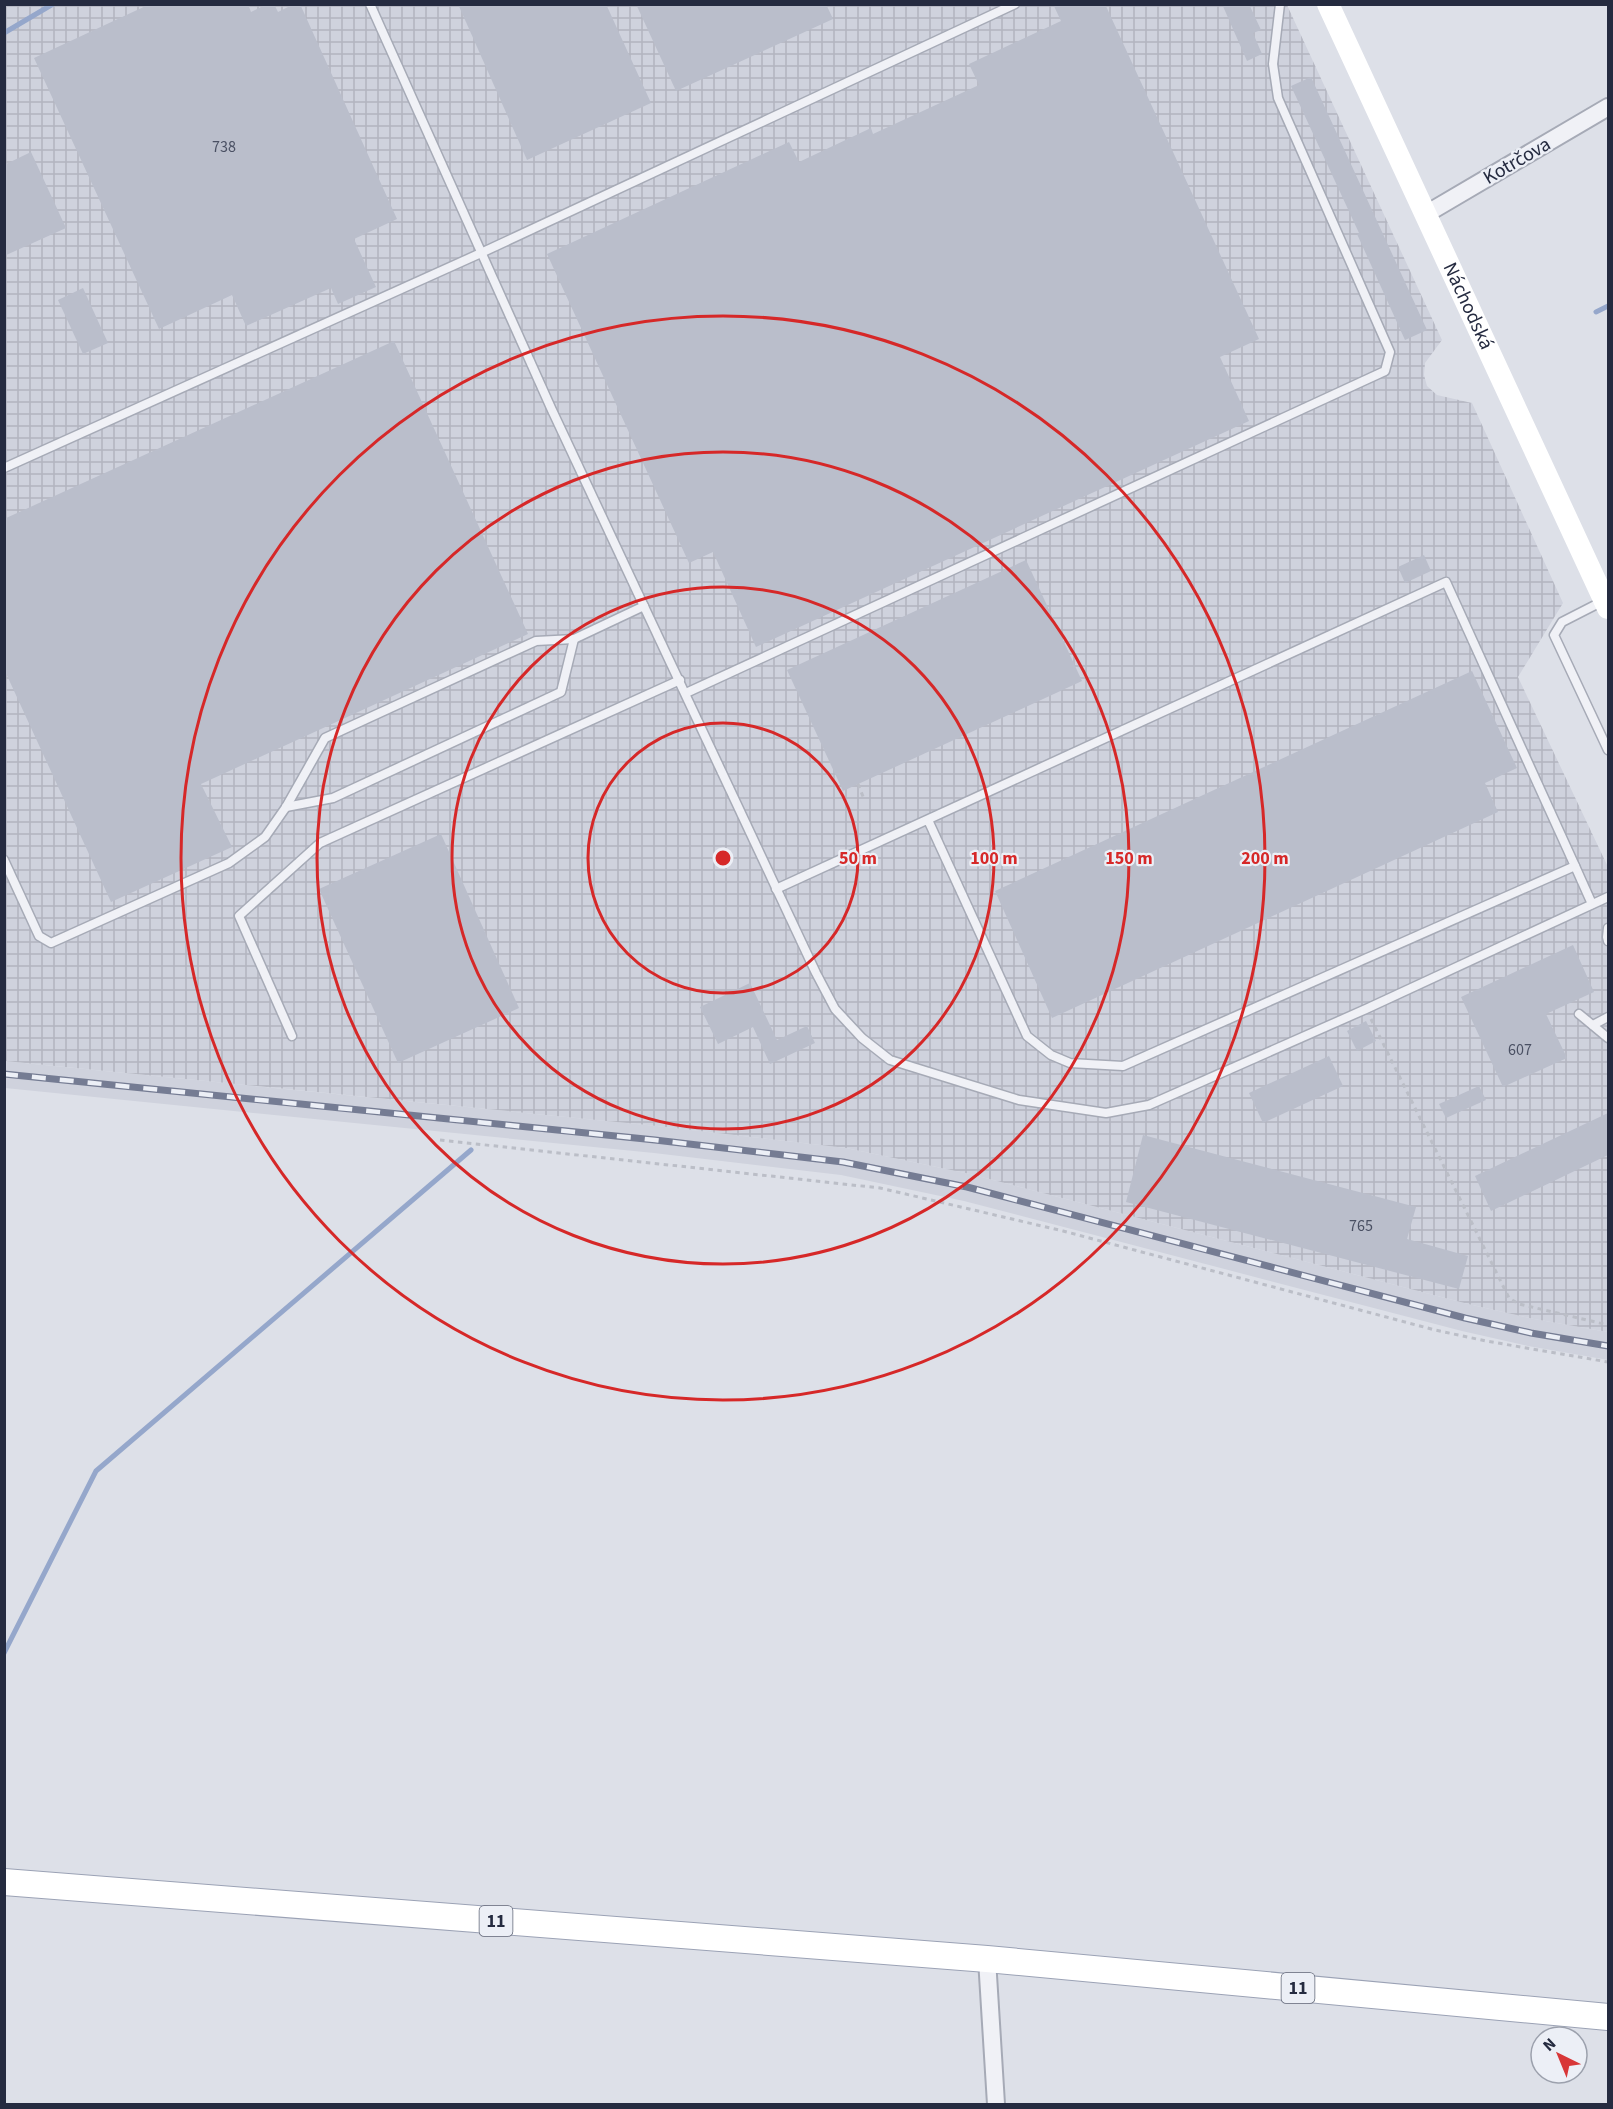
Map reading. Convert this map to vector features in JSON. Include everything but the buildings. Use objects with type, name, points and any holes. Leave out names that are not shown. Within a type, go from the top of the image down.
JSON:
[{"type":"main road","name":"Náchodská","points":[[1328,4],[1607,604]]},
{"type":"main road","name":"11","points":[[4,1882],[987,1959],[1608,2017]]},
{"type":"street","name":"Kotrčova","points":[[1426,214],[1608,108]]},
{"type":"street","points":[[987,1959],[996,2104]]},
{"type":"lane","points":[[370,4],[551,408],[680,680],[776,890],[835,1009],[862,1038],[890,1060],[1019,1101],[1106,1113],[1149,1105],[1366,1009],[1608,897]]},
{"type":"lane","points":[[4,468],[481,253],[1016,4]]},
{"type":"lane","points":[[686,693],[1385,371],[1390,352],[1278,98],[1273,64],[1280,4]]},
{"type":"lane","points":[[776,890],[1446,582],[1592,904]]},
{"type":"lane","points":[[1607,604],[1562,622],[1554,635],[1608,750]]},
{"type":"lane","points":[[4,860],[39,936],[51,943],[229,863],[265,837],[286,807],[325,738],[536,641],[574,639],[644,606]]},
{"type":"lane","points":[[286,807],[333,798],[561,692],[574,639]]},
{"type":"lane","points":[[292,1036],[239,916],[304,856],[320,843],[680,680]]},
{"type":"lane","points":[[928,820],[1027,1036],[1051,1055],[1070,1063],[1123,1066],[1575,866]]},
{"type":"lane","points":[[1608,928],[1608,941]]},
{"type":"lane","points":[[1579,1014],[1608,1038]]},
{"type":"lane","points":[[1593,1025],[1608,1017]]},
{"type":"path","points":[[858,784],[864,799]]},
{"type":"path","points":[[1366,1009],[1509,1298],[1519,1304],[1608,1325]]},
{"type":"path","points":[[440,1140],[880,1188],[1063,1231],[1435,1330],[1608,1362]]},
{"type":"shaded area","points":[[4,5],[1287,5],[1442,340],[1425,363],[1424,375],[1427,386],[1437,395],[1472,403],[1563,603],[1518,677],[1608,867],[1608,1332],[1468,1304],[970,1174],[846,1148],[657,1126],[5,1061]]},
{"type":"shaded area","points":[[4,1061],[657,1126],[846,1148],[970,1174],[1468,1304],[1608,1332],[1608,1360],[1528,1346],[1462,1331],[964,1201],[841,1175],[654,1153],[5,1088]]},
{"type":"waterway","points":[[4,33],[53,4]]},
{"type":"waterway","points":[[1596,312],[1608,306]]},
{"type":"waterway","points":[[4,1653],[96,1471],[471,1150]]},
{"type":"railway","points":[[4,1074],[655,1140],[843,1162],[967,1187],[1465,1318],[1531,1333],[1608,1346]]}]
